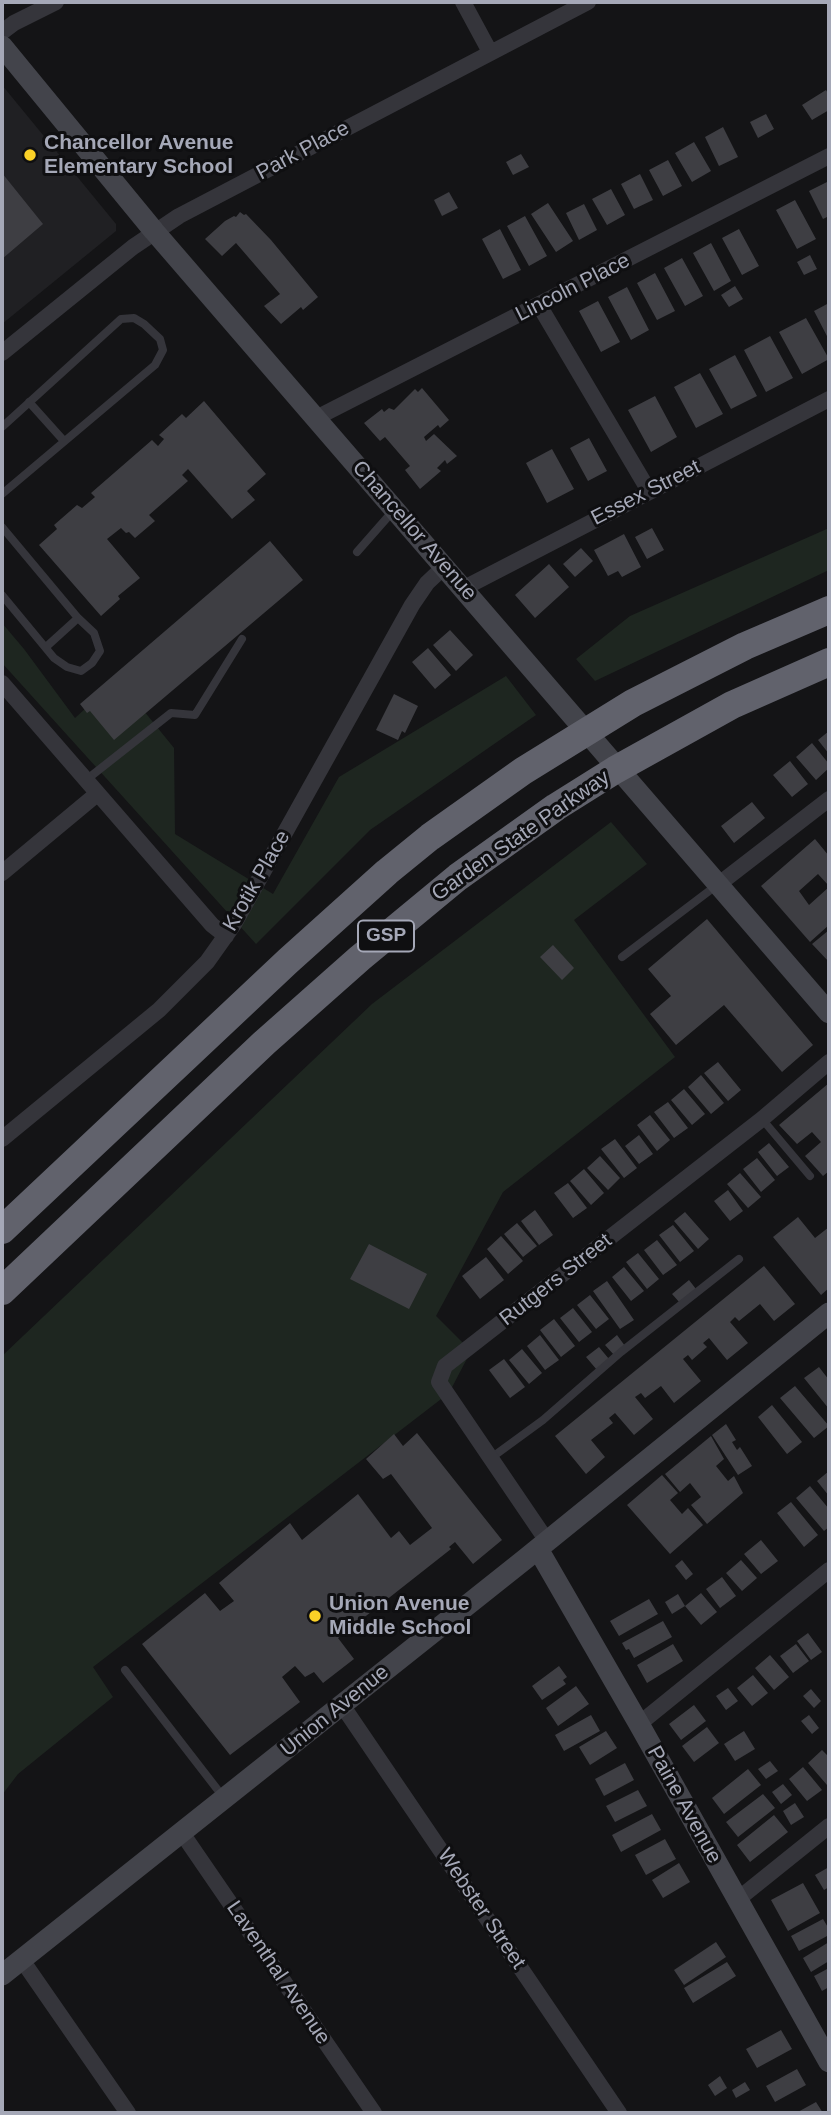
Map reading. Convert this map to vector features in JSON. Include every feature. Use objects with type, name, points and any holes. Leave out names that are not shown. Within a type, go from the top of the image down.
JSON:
[{"type":"highway","name":"GSP","points":[[2,1230],[288,961],[387,872],[441,829],[523,771],[633,703],[688,673],[829,610]]},
{"type":"highway","name":"Garden State Parkway","points":[[2,1291],[264,1042],[458,877],[556,807],[615,770],[732,705],[829,662]]},
{"type":"street","points":[[2,33],[14,23],[56,2]]},
{"type":"street","points":[[463,2],[490,52]]},
{"type":"street","name":"Park Place","points":[[2,353],[154,231],[179,216],[588,2]]},
{"type":"street","name":"Chancellor Avenue","points":[[2,46],[154,231],[829,1013]]},
{"type":"street","name":"Lincoln Place","points":[[316,418],[829,156]]},
{"type":"street","points":[[539,305],[649,491]]},
{"type":"street","name":"Essex Street","points":[[464,588],[829,399]]},
{"type":"street","name":"Krotik Place","points":[[2,1139],[171,999],[197,974],[226,936],[412,605],[427,583],[445,566]]},
{"type":"street","points":[[2,683],[212,925],[226,936]]},
{"type":"street","points":[[2,873],[97,794]]},
{"type":"street","points":[[719,884],[829,800]]},
{"type":"street","name":"Rutgers Street","points":[[542,1545],[491,1458],[439,1382],[445,1366],[762,1119],[829,1062]]},
{"type":"street","name":"Union Avenue","points":[[2,1975],[829,1313]]},
{"type":"street","name":"Paine Avenue","points":[[542,1545],[829,2062]]},
{"type":"street","points":[[639,1724],[829,1570]]},
{"type":"street","name":"Webster Street","points":[[342,1705],[619,2113]]},
{"type":"street","points":[[737,1900],[829,1826]]},
{"type":"street","name":"Laventhal Avenue","points":[[182,1833],[374,2113]]},
{"type":"street","points":[[22,1960],[128,2113]]},
{"type":"lane","points":[[2,426],[121,319],[134,318],[160,339],[163,351],[155,365],[2,494]]},
{"type":"lane","points":[[29,402],[64,442]]},
{"type":"lane","points":[[357,552],[395,509]]},
{"type":"lane","points":[[2,527],[78,618],[94,633],[100,651],[92,663],[81,671],[67,667],[54,658],[2,595]]},
{"type":"lane","points":[[46,647],[78,618]]},
{"type":"lane","points":[[86,780],[171,713],[195,715],[242,639]]},
{"type":"lane","points":[[622,957],[719,884]]},
{"type":"lane","points":[[762,1119],[810,1176]]},
{"type":"lane","points":[[491,1458],[543,1420],[621,1352],[739,1259]]},
{"type":"lane","points":[[125,1670],[225,1799]]},
{"type":"shaded area","name":"Chancellor Avenue Elementary School","points":[[2,85],[116,224],[116,231],[2,324]]},
{"type":"shaded area","points":[[829,528],[829,570],[595,681],[576,659],[630,616]]},
{"type":"shaded area","points":[[2,623],[75,718],[118,679],[174,748],[175,834],[273,894],[339,777],[506,676],[536,715],[370,830],[256,944],[2,663]]},
{"type":"shaded area","points":[[611,822],[647,864],[574,920],[675,1057],[503,1192],[436,1316],[471,1351],[449,1393],[93,1667],[113,1697],[18,1774],[2,1795],[2,1356],[372,1004]]},
{"type":"building","points":[[826,90],[829,95],[829,110],[812,120],[802,105]]},
{"type":"building","points":[[766,114],[774,129],[758,138],[750,122]]},
{"type":"building","points":[[723,127],[738,157],[719,166],[705,137]]},
{"type":"building","points":[[694,142],[711,171],[692,182],[675,153]]},
{"type":"building","points":[[521,154],[529,167],[513,175],[506,162]]},
{"type":"building","points":[[668,160],[682,186],[663,196],[649,170]]},
{"type":"building","points":[[2,173],[43,224],[2,259]]},
{"type":"building","points":[[640,174],[653,200],[634,209],[621,184]]},
{"type":"building","points":[[827,182],[829,216],[823,219],[809,191]]},
{"type":"building","points":[[611,189],[625,215],[607,225],[592,199]]},
{"type":"building","points":[[449,192],[458,208],[442,216],[434,200]]},
{"type":"building","points":[[795,200],[816,239],[797,249],[776,210]]},
{"type":"building","points":[[548,203],[573,241],[556,252],[531,214]]},
{"type":"building","points":[[584,204],[597,230],[579,240],[566,213]]},
{"type":"building","points":[[240,212],[246,214],[271,240],[318,297],[281,324],[264,306],[280,294],[236,243],[222,256],[205,239]]},
{"type":"building","points":[[525,216],[547,256],[529,266],[507,226]]},
{"type":"building","points":[[500,229],[521,270],[503,279],[482,239]]},
{"type":"building","points":[[739,229],[759,266],[742,275],[722,238]]},
{"type":"building","points":[[711,243],[731,281],[714,291],[693,253]]},
{"type":"building","points":[[810,255],[817,269],[804,275],[797,262]]},
{"type":"building","points":[[682,258],[703,296],[685,306],[664,268]]},
{"type":"building","points":[[655,273],[675,311],[657,320],[637,283]]},
{"type":"building","points":[[735,286],[743,299],[729,307],[721,295]]},
{"type":"building","points":[[627,287],[649,330],[631,340],[608,297]]},
{"type":"building","points":[[598,301],[620,342],[601,352],[579,311]]},
{"type":"building","points":[[829,303],[829,340],[814,311]]},
{"type":"building","points":[[806,318],[829,359],[802,374],[779,332]]},
{"type":"building","points":[[770,336],[793,378],[766,392],[744,350]]},
{"type":"building","points":[[735,355],[757,396],[731,409],[709,369]]},
{"type":"building","points":[[700,373],[723,414],[696,428],[674,387]]},
{"type":"building","points":[[422,388],[449,420],[424,437],[426,441],[434,434],[457,456],[447,464],[445,460],[437,468],[441,471],[420,489],[405,470],[410,466],[385,437],[380,441],[364,423],[382,409],[384,412],[389,408],[394,410],[415,389],[418,392]]},
{"type":"building","points":[[655,396],[677,437],[651,452],[628,410]]},
{"type":"building","points":[[204,401],[266,474],[247,491],[255,500],[232,519],[188,469],[182,475],[188,481],[149,515],[155,521],[135,538],[121,528],[107,539],[140,578],[118,596],[120,599],[101,616],[39,545],[57,529],[54,525],[77,505],[82,508],[95,497],[91,493],[152,440],[158,446],[164,439],[159,435],[182,414],[186,418]]},
{"type":"building","points":[[589,438],[607,471],[588,481],[570,448]]},
{"type":"building","points":[[552,449],[574,489],[547,503],[526,463]]},
{"type":"building","points":[[652,528],[664,550],[647,559],[635,537]]},
{"type":"building","points":[[624,534],[641,567],[622,577],[618,571],[608,576],[594,550]]},
{"type":"building","points":[[270,541],[303,580],[114,740],[90,711],[87,713],[80,704]]},
{"type":"building","points":[[581,548],[593,561],[575,577],[563,564]]},
{"type":"building","points":[[549,564],[569,587],[535,618],[515,595]]},
{"type":"building","points":[[450,630],[473,655],[456,671],[433,645]]},
{"type":"building","points":[[428,648],[451,675],[435,689],[412,662]]},
{"type":"building","points":[[394,694],[418,706],[405,733],[402,731],[398,740],[376,730]]},
{"type":"building","points":[[829,731],[829,754],[818,740]]},
{"type":"building","points":[[812,743],[829,764],[829,768],[816,780],[796,757]]},
{"type":"building","points":[[790,761],[808,784],[792,797],[773,775]]},
{"type":"building","points":[[752,802],[765,818],[734,843],[721,826]]},
{"type":"building","points":[[815,839],[829,856],[829,886],[818,874],[799,891],[809,905],[829,887],[829,925],[810,942],[761,886]]},
{"type":"building","points":[[707,919],[813,1045],[782,1072],[724,1005],[676,1045],[650,1014],[671,996],[648,969]]},
{"type":"building","points":[[829,930],[829,962],[812,944]]},
{"type":"building","points":[[553,945],[574,968],[562,980],[540,957]]},
{"type":"building","points":[[718,1062],[741,1090],[728,1101],[704,1073]]},
{"type":"building","points":[[701,1075],[724,1103],[711,1114],[688,1087]]},
{"type":"building","points":[[829,1083],[829,1171],[823,1176],[805,1156],[821,1142],[812,1132],[797,1144],[779,1125]]},
{"type":"building","points":[[684,1089],[705,1114],[692,1125],[671,1100]]},
{"type":"building","points":[[668,1102],[688,1128],[674,1138],[654,1112]]},
{"type":"building","points":[[650,1115],[670,1140],[657,1151],[637,1125]]},
{"type":"building","points":[[639,1135],[653,1154],[639,1164],[625,1146]]},
{"type":"building","points":[[615,1139],[637,1168],[624,1178],[601,1149]]},
{"type":"building","points":[[769,1143],[789,1167],[777,1176],[758,1152]]},
{"type":"building","points":[[600,1156],[620,1178],[608,1190],[587,1168]]},
{"type":"building","points":[[757,1158],[775,1180],[761,1192],[743,1169]]},
{"type":"building","points":[[584,1169],[604,1193],[591,1205],[570,1181]]},
{"type":"building","points":[[740,1173],[761,1197],[748,1208],[727,1184]]},
{"type":"building","points":[[568,1183],[587,1208],[573,1218],[554,1193]]},
{"type":"building","points":[[728,1190],[743,1211],[730,1221],[714,1201]]},
{"type":"building","points":[[535,1210],[553,1235],[539,1245],[521,1221]]},
{"type":"building","points":[[685,1212],[709,1239],[698,1249],[674,1221]]},
{"type":"building","points":[[798,1217],[815,1238],[829,1227],[829,1288],[821,1295],[773,1237]]},
{"type":"building","points":[[517,1223],[537,1246],[523,1257],[504,1234]]},
{"type":"building","points":[[673,1225],[694,1251],[680,1262],[659,1235]]},
{"type":"building","points":[[501,1236],[523,1261],[508,1274],[487,1249]]},
{"type":"building","points":[[657,1240],[677,1265],[663,1275],[644,1250]]},
{"type":"building","points":[[369,1244],[427,1274],[409,1309],[350,1279]]},
{"type":"building","points":[[638,1253],[659,1279],[647,1289],[626,1262]]},
{"type":"building","points":[[486,1257],[504,1280],[480,1299],[462,1276]]},
{"type":"building","points":[[764,1266],[795,1304],[774,1321],[760,1304],[739,1321],[735,1317],[730,1322],[748,1343],[727,1360],[709,1338],[703,1343],[707,1347],[692,1360],[688,1355],[683,1359],[701,1381],[674,1403],[661,1386],[645,1398],[641,1393],[635,1397],[653,1419],[634,1435],[615,1413],[609,1418],[613,1423],[591,1440],[605,1457],[586,1474],[555,1436]]},
{"type":"building","points":[[624,1267],[644,1291],[631,1301],[612,1277]]},
{"type":"building","points":[[689,1280],[696,1289],[680,1303],[672,1294]]},
{"type":"building","points":[[607,1281],[634,1320],[620,1329],[593,1291]]},
{"type":"building","points":[[590,1295],[609,1319],[596,1329],[577,1305]]},
{"type":"building","points":[[573,1308],[592,1332],[579,1342],[560,1318]]},
{"type":"building","points":[[554,1319],[575,1346],[561,1357],[540,1330]]},
{"type":"building","points":[[540,1335],[559,1360],[545,1370],[527,1346]]},
{"type":"building","points":[[617,1335],[625,1346],[614,1355],[605,1345]]},
{"type":"building","points":[[599,1347],[609,1359],[597,1370],[586,1357]]},
{"type":"building","points":[[522,1349],[542,1373],[529,1384],[509,1360]]},
{"type":"building","points":[[504,1359],[525,1387],[510,1398],[489,1370]]},
{"type":"building","points":[[819,1367],[829,1380],[829,1409],[804,1378]]},
{"type":"building","points":[[795,1386],[829,1426],[814,1438],[780,1398]]},
{"type":"building","points":[[772,1405],[802,1442],[787,1454],[758,1417]]},
{"type":"building","points":[[726,1424],[736,1440],[732,1442],[737,1450],[740,1447],[752,1466],[738,1475],[712,1435]]},
{"type":"building","name":"Union Avenue Middle School","points":[[417,1433],[502,1540],[473,1564],[455,1542],[449,1547],[451,1549],[338,1638],[354,1659],[323,1683],[314,1672],[305,1677],[295,1666],[282,1677],[300,1702],[230,1755],[142,1644],[205,1593],[220,1611],[234,1601],[219,1583],[290,1523],[302,1540],[358,1494],[391,1538],[399,1531],[410,1545],[432,1528],[391,1474],[383,1479],[366,1459],[394,1434],[403,1446]]},
{"type":"building","points":[[711,1436],[724,1459],[716,1466],[728,1481],[734,1476],[743,1493],[707,1524],[691,1505],[701,1497],[690,1483],[680,1492],[665,1474]]},
{"type":"building","points":[[829,1471],[829,1496],[817,1481]]},
{"type":"building","points":[[662,1475],[678,1493],[670,1500],[682,1514],[688,1508],[703,1525],[670,1554],[627,1505]]},
{"type":"building","points":[[810,1486],[829,1509],[829,1527],[824,1531],[796,1498]]},
{"type":"building","points":[[791,1502],[818,1535],[804,1547],[777,1513]]},
{"type":"building","points":[[761,1540],[778,1561],[761,1574],[744,1554]]},
{"type":"building","points":[[682,1560],[693,1574],[686,1580],[675,1566]]},
{"type":"building","points":[[741,1560],[757,1578],[742,1591],[726,1573]]},
{"type":"building","points":[[722,1577],[736,1596],[720,1608],[706,1589]]},
{"type":"building","points":[[701,1593],[717,1612],[701,1625],[685,1606]]},
{"type":"building","points":[[678,1594],[685,1606],[672,1614],[665,1602]]},
{"type":"building","points":[[649,1599],[658,1614],[619,1636],[610,1621]]},
{"type":"building","points":[[663,1621],[672,1637],[634,1658],[629,1649],[626,1650],[622,1643]]},
{"type":"building","points":[[808,1633],[822,1652],[811,1660],[797,1641]]},
{"type":"building","points":[[673,1644],[683,1661],[647,1683],[637,1665]]},
{"type":"building","points":[[796,1644],[809,1661],[793,1673],[780,1656]]},
{"type":"building","points":[[770,1655],[789,1677],[774,1690],[755,1668]]},
{"type":"building","points":[[559,1666],[567,1677],[563,1680],[566,1684],[542,1700],[532,1686]]},
{"type":"building","points":[[753,1675],[768,1693],[752,1706],[737,1688]]},
{"type":"building","points":[[576,1686],[589,1704],[558,1726],[546,1708]]},
{"type":"building","points":[[728,1688],[738,1701],[726,1710],[716,1696]]},
{"type":"building","points":[[811,1689],[821,1701],[814,1708],[803,1696]]},
{"type":"building","points":[[694,1705],[706,1721],[681,1740],[669,1724]]},
{"type":"building","points":[[591,1715],[600,1731],[564,1751],[555,1735]]},
{"type":"building","points":[[809,1715],[819,1728],[812,1734],[801,1721]]},
{"type":"building","points":[[707,1727],[719,1743],[694,1762],[682,1746]]},
{"type":"building","points":[[606,1731],[617,1748],[590,1765],[579,1747]]},
{"type":"building","points":[[744,1731],[755,1749],[735,1761],[724,1744]]},
{"type":"building","points":[[822,1750],[829,1757],[827,1785],[808,1763]]},
{"type":"building","points":[[770,1761],[778,1771],[766,1779],[758,1769]]},
{"type":"building","points":[[625,1763],[634,1780],[604,1796],[595,1779]]},
{"type":"building","points":[[803,1767],[822,1790],[807,1801],[789,1779]]},
{"type":"building","points":[[748,1769],[761,1785],[724,1814],[712,1798]]},
{"type":"building","points":[[783,1784],[792,1795],[781,1804],[772,1792]]},
{"type":"building","points":[[638,1790],[647,1806],[615,1822],[606,1806]]},
{"type":"building","points":[[763,1794],[775,1808],[738,1837],[726,1822]]},
{"type":"building","points":[[795,1803],[804,1817],[791,1825],[783,1811]]},
{"type":"building","points":[[652,1814],[661,1830],[621,1852],[612,1835]]},
{"type":"building","points":[[774,1815],[788,1832],[750,1862],[737,1845]]},
{"type":"building","points":[[665,1839],[676,1859],[646,1875],[635,1855]]},
{"type":"building","points":[[679,1863],[690,1882],[663,1898],[652,1880]]},
{"type":"building","points":[[829,1867],[829,1887],[824,1890],[815,1875]]},
{"type":"building","points":[[803,1883],[820,1913],[788,1931],[771,1900]]},
{"type":"building","points":[[823,1919],[829,1929],[829,1935],[799,1951],[791,1936]]},
{"type":"building","points":[[716,1942],[726,1957],[684,1985],[674,1970]]},
{"type":"building","points":[[829,1942],[829,1961],[811,1972],[803,1958]]},
{"type":"building","points":[[727,1962],[736,1976],[693,2003],[684,1988]]},
{"type":"building","points":[[829,1968],[829,1987],[822,1991],[814,1976]]},
{"type":"building","points":[[781,2030],[792,2049],[757,2068],[746,2049]]},
{"type":"building","points":[[797,2069],[806,2085],[775,2102],[766,2086]]},
{"type":"building","points":[[720,2076],[727,2088],[715,2096],[708,2085]]},
{"type":"building","points":[[745,2082],[750,2090],[736,2098],[732,2090]]},
{"type":"building","points":[[816,2102],[823,2113],[796,2113]]},
{"type":"place","name":"Chancellor Avenue Elementary School","points":[[30,155]]},
{"type":"place","name":"Union Avenue Middle School","points":[[315,1616]]}]
